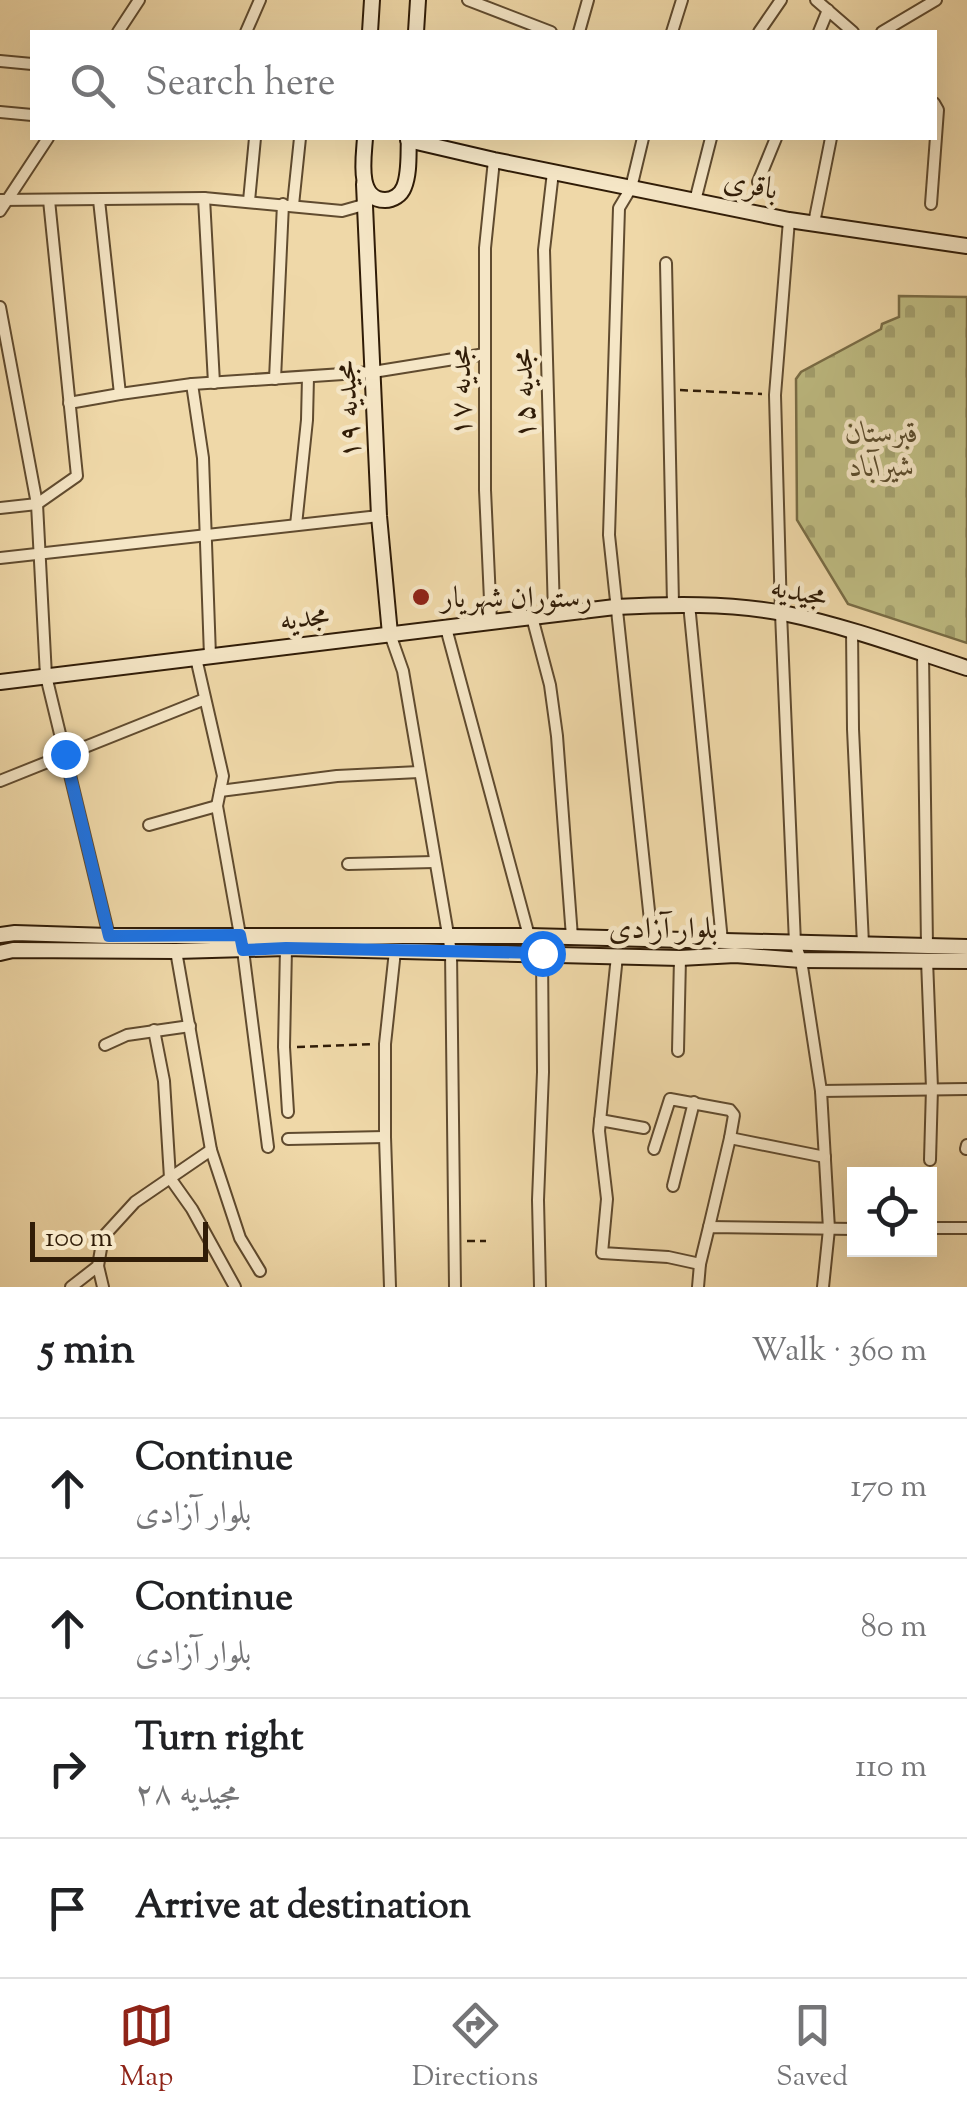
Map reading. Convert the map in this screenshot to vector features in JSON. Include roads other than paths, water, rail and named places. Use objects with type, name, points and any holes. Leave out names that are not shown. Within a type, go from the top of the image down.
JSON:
[{"type":"street","points":[[119,30],[139,0]]},
{"type":"street","points":[[247,30],[260,0]]},
{"type":"street","points":[[370,30],[372,0]]},
{"type":"street","points":[[416,30],[418,0]]},
{"type":"street","points":[[468,0],[495,5],[546,30]]},
{"type":"street","points":[[580,30],[588,0]]},
{"type":"street","points":[[673,30],[682,0]]},
{"type":"street","points":[[760,30],[780,0]]},
{"type":"street","points":[[816,0],[851,30]]},
{"type":"street","points":[[900,28],[924,3],[936,0]]},
{"type":"street","points":[[820,30],[828,10]]},
{"type":"street","points":[[0,61],[30,64]]},
{"type":"street","points":[[0,112],[30,115]]},
{"type":"street","points":[[2,204],[47,140]]},
{"type":"street","points":[[249,202],[255,140]]},
{"type":"street","points":[[275,379],[288,205],[300,140]]},
{"type":"street","name":"مجیدیه ۱۹","points":[[365,140],[379,516],[390,634]]},
{"type":"street","points":[[2,204],[204,198],[342,211],[389,200],[402,191],[408,140]]},
{"type":"street","name":"باقری","points":[[412,140],[789,220],[967,246]]},
{"type":"street","points":[[643,140],[631,188],[619,208],[609,535],[652,939]]},
{"type":"street","points":[[695,201],[710,140]]},
{"type":"street","points":[[758,182],[775,140]]},
{"type":"street","points":[[814,223],[831,140]]},
{"type":"street","points":[[931,204],[936,140]]},
{"type":"street","name":"مجدیه ۱۷","points":[[491,622],[485,490],[485,248],[494,160]]},
{"type":"street","name":"مجدیه ۱۵","points":[[554,172],[544,250],[554,614]]},
{"type":"street","points":[[364,184],[373,197],[381,200]]},
{"type":"street","points":[[204,198],[214,384]]},
{"type":"street","points":[[0,508],[38,504],[77,476],[48,200]]},
{"type":"street","points":[[98,200],[120,394]]},
{"type":"street","points":[[789,220],[775,395],[781,613],[795,943],[802,960],[821,1091],[829,1229],[823,1287]]},
{"type":"street","points":[[666,263],[673,604]]},
{"type":"street","points":[[0,307],[38,504],[46,676],[109,936]]},
{"type":"street","points":[[70,403],[192,384],[373,372],[485,354]]},
{"type":"street","points":[[296,526],[308,377]]},
{"type":"street","points":[[192,384],[204,458],[206,699],[222,776],[218,806],[242,942],[268,1147]]},
{"type":"street","points":[[0,558],[379,516]]},
{"type":"street","points":[[689,604],[722,941]]},
{"type":"street","name":"مجیدیه","points":[[615,606],[689,604],[781,613],[852,630],[967,668]]},
{"type":"street","name":"مجدیه","points":[[0,682],[615,606]]},
{"type":"street","points":[[532,617],[550,686],[557,736],[572,937]]},
{"type":"street","points":[[446,628],[529,936]]},
{"type":"street","points":[[852,630],[863,944]]},
{"type":"street","points":[[390,634],[403,671],[451,952],[455,1287]]},
{"type":"street","points":[[923,654],[930,1160]]},
{"type":"street","points":[[0,781],[206,699]]},
{"type":"street","points":[[220,791],[337,776],[420,772]]},
{"type":"street","points":[[150,824],[218,806]]},
{"type":"street","points":[[348,864],[434,862]]},
{"type":"street","name":"بلوار آزادی","points":[[0,936],[15,933],[176,952],[242,942],[286,948],[395,943],[448,935],[863,944],[967,961]]},
{"type":"street","name":"بلوار آزادی","points":[[0,953],[109,936],[395,943],[451,952],[680,958],[735,955],[802,960],[967,947]]},
{"type":"street","points":[[698,940],[699,957]]},
{"type":"street","points":[[390,1287],[386,1044],[395,943]]},
{"type":"street","points":[[286,948],[284,1047],[288,1112]]},
{"type":"street","points":[[176,952],[211,1150],[240,1238],[260,1270]]},
{"type":"street","points":[[540,1287],[542,953]]},
{"type":"street","points":[[618,956],[600,1120],[607,1199],[602,1253],[668,1257],[700,1264]]},
{"type":"street","points":[[678,1051],[680,958]]},
{"type":"street","points":[[104,1045],[127,1035],[190,1026]]},
{"type":"street","points":[[154,1030],[164,1081],[170,1178],[192,1208],[234,1287]]},
{"type":"street","points":[[821,1091],[967,1089]]},
{"type":"street","points":[[654,1149],[670,1099],[733,1112],[698,1287]]},
{"type":"street","points":[[672,1186],[694,1102]]},
{"type":"street","points":[[600,1120],[644,1128]]},
{"type":"street","points":[[288,1139],[385,1137]]},
{"type":"street","points":[[730,1138],[825,1156]]},
{"type":"street","points":[[102,1287],[98,1266],[103,1236],[135,1202],[211,1150]]},
{"type":"street","points":[[709,1227],[847,1228]]},
{"type":"street","points":[[937,1228],[967,1228]]},
{"type":"street","points":[[71,1287],[98,1266]]},
{"type":"place","name":"رستوران شهریار","points":[[421,597]]},
{"type":"park label","name":"قبرستان شیرآباد","points":[[882,449]]}]
